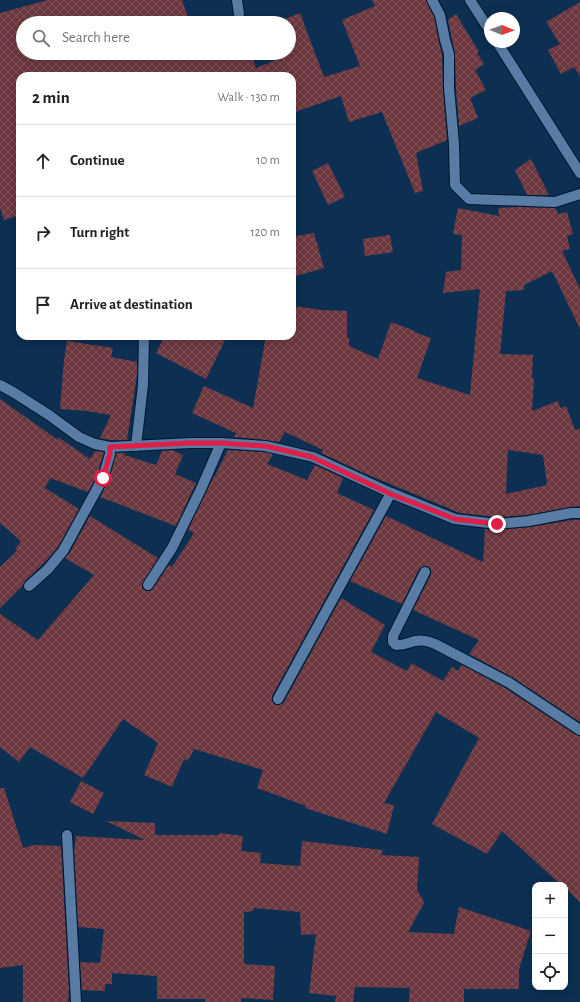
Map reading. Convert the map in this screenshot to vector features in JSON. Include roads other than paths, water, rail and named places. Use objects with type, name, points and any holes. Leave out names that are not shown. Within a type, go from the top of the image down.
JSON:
[{"type":"street","points":[[237,0],[238,14]]},
{"type":"street","points":[[432,0],[440,15],[445,40],[450,54],[449,88],[454,144],[455,185],[469,199],[555,202],[580,194]]},
{"type":"street","points":[[470,0],[484,22]]},
{"type":"street","points":[[501,48],[580,173]]},
{"type":"street","points":[[136,446],[143,385],[144,340]]},
{"type":"street","points":[[0,384],[49,415],[79,437],[95,444],[110,447],[190,443],[221,443],[265,446],[312,457],[391,494],[455,519],[497,524],[529,521],[571,513],[580,513]]},
{"type":"street","points":[[148,585],[172,548],[201,489],[221,443]]},
{"type":"street","points":[[29,586],[48,569],[63,551],[103,478],[110,454],[110,447]]},
{"type":"street","points":[[278,699],[391,494]]},
{"type":"street","points":[[425,572],[394,636],[393,642],[396,645],[402,645],[417,640],[430,642],[442,647],[508,682],[580,730]]},
{"type":"street","points":[[67,836],[76,1002]]}]
